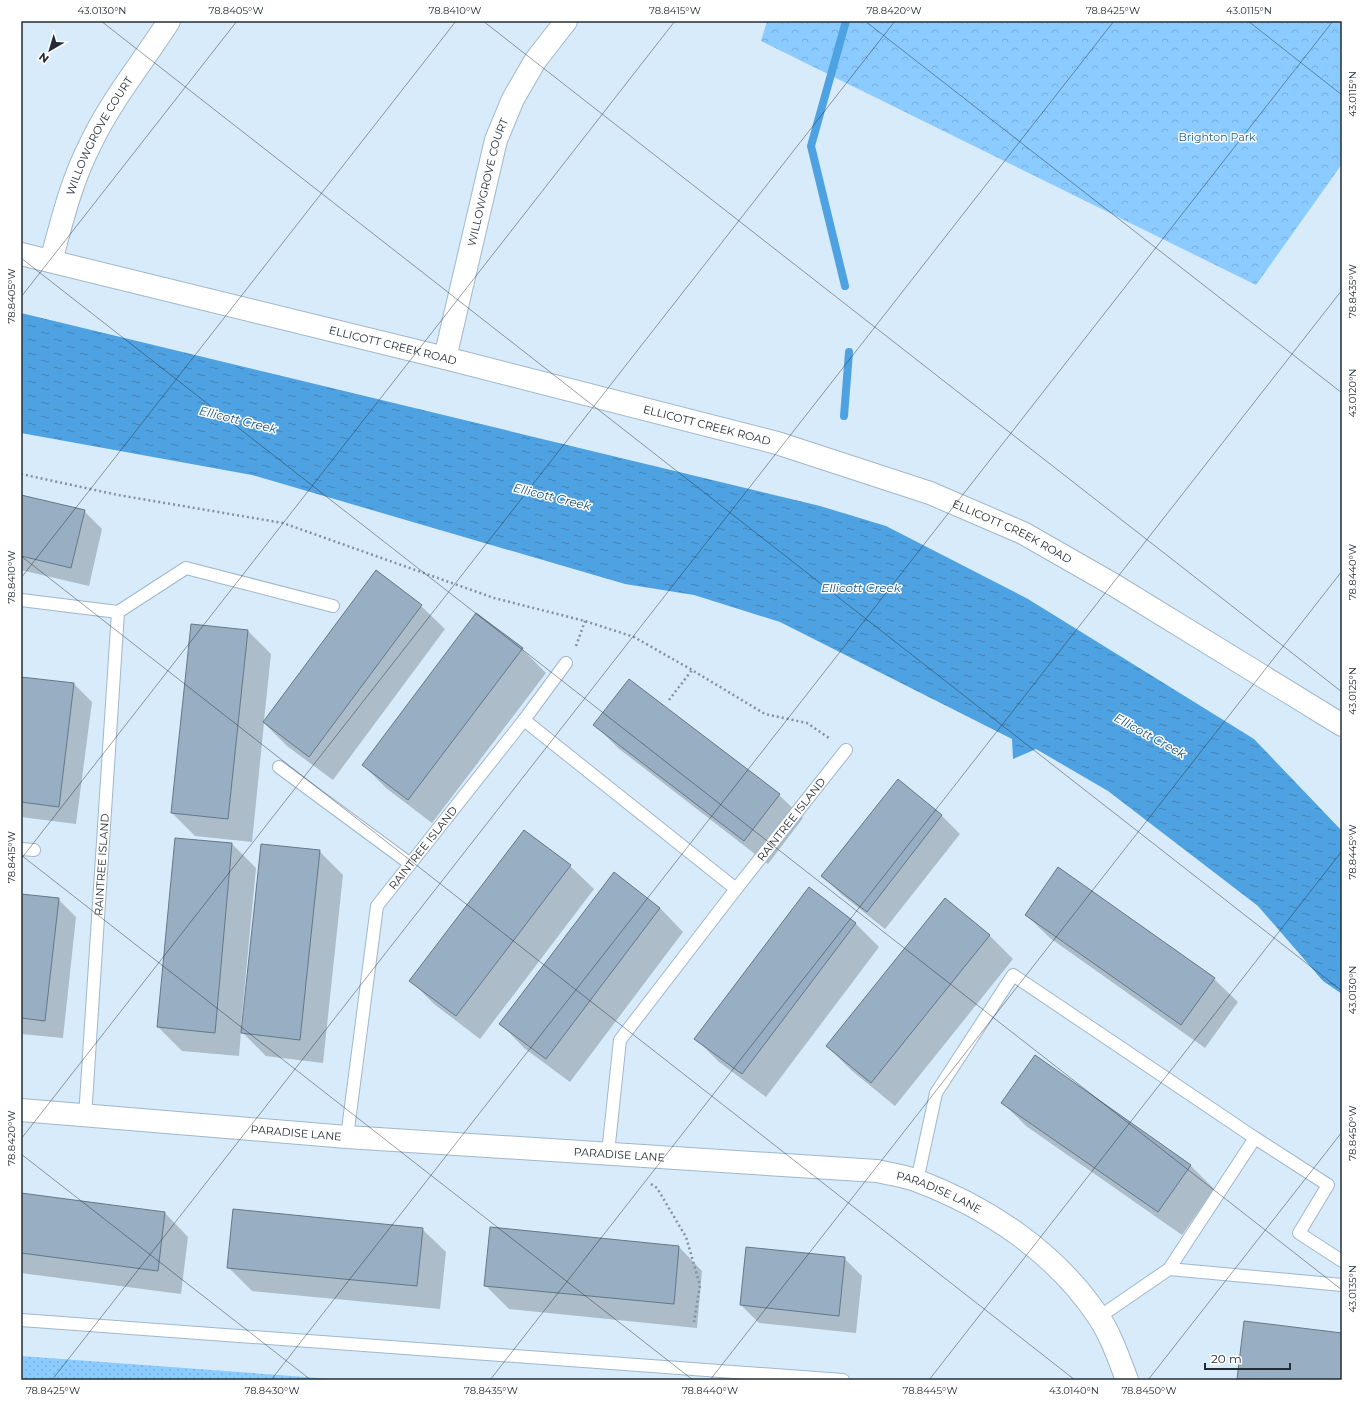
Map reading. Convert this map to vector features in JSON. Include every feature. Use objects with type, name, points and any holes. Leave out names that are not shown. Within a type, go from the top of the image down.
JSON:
[{"type":"street","name":"WILLOWGROVE COURT","points":[[51,261],[71,188],[90,144],[112,104],[169,21]]},
{"type":"street","name":"WILLOWGROVE COURT","points":[[445,358],[496,140],[513,99],[536,61],[566,21]]},
{"type":"street","name":"ELLICOTT CREEK ROAD","points":[[21,254],[445,358],[777,443],[930,493],[1029,537],[1114,585],[1342,725]]},
{"type":"street","name":"PARADISE LANE","points":[[21,1110],[85,1117],[347,1137],[877,1170],[918,1181],[1005,1224],[1046,1255],[1074,1285],[1099,1317],[1118,1354],[1127,1380]]},
{"type":"lane","points":[[21,600],[118,612],[186,568],[333,606]]},
{"type":"lane","name":"RAINTREE ISLAND","points":[[85,1117],[118,612]]},
{"type":"lane","name":"RAINTREE ISLAND","points":[[347,1137],[377,906],[409,863],[524,720],[566,662]]},
{"type":"lane","points":[[524,720],[736,889]]},
{"type":"lane","name":"RAINTREE ISLAND","points":[[608,1153],[620,1040],[736,889],[846,750]]},
{"type":"lane","points":[[279,767],[409,863]]},
{"type":"lane","points":[[21,849],[34,850]]},
{"type":"lane","points":[[918,1181],[936,1092],[1013,975],[1255,1138],[1328,1185],[1299,1233],[1342,1261]]},
{"type":"lane","points":[[1099,1317],[1169,1269],[1255,1138]]},
{"type":"lane","points":[[1169,1269],[1342,1285]]},
{"type":"lane","points":[[21,1320],[843,1380]]},
{"type":"path","points":[[21,474],[118,495],[283,523],[494,598],[585,621],[634,637],[765,714],[807,723],[846,750]]},
{"type":"path","points":[[575,651],[585,621]]},
{"type":"path","points":[[669,700],[692,670]]},
{"type":"path","points":[[645,1179],[657,1188],[686,1237],[700,1285],[694,1322]]},
{"type":"green space","name":"Brighton Park","points":[[767,21],[1342,21],[1342,164],[1256,285],[761,41]]},
{"type":"green space","points":[[21,1356],[346,1380],[21,1380]]},
{"type":"water","name":"Ellicott Creek","points":[[21,313],[820,506],[886,526],[1028,599],[1254,739],[1342,831],[1342,994],[1323,981],[1258,906],[1108,791],[1036,749],[1013,759],[1012,739],[780,622],[694,595],[625,584],[252,475],[21,433]]},
{"type":"building","points":[[21,495],[85,510],[71,568],[21,556]]},
{"type":"building","points":[[376,570],[422,605],[309,757],[263,722]]},
{"type":"building","points":[[476,613],[523,648],[408,800],[362,765]]},
{"type":"building","points":[[191,624],[248,630],[228,819],[171,813]]},
{"type":"building","points":[[21,677],[74,683],[59,807],[21,802]]},
{"type":"building","points":[[629,679],[780,794],[744,841],[593,725]]},
{"type":"building","points":[[898,779],[942,815],[867,912],[821,876]]},
{"type":"building","points":[[524,830],[571,865],[456,1016],[409,981]]},
{"type":"building","points":[[175,838],[232,843],[215,1033],[157,1027]]},
{"type":"building","points":[[261,844],[320,850],[300,1040],[241,1033]]},
{"type":"building","points":[[1058,867],[1215,978],[1181,1025],[1025,915]]},
{"type":"building","points":[[614,872],[660,908],[546,1059],[499,1024]]},
{"type":"building","points":[[809,887],[856,923],[742,1074],[694,1039]]},
{"type":"building","points":[[21,894],[59,898],[45,1021],[21,1018]]},
{"type":"building","points":[[945,898],[990,935],[871,1083],[826,1046]]},
{"type":"building","points":[[1035,1055],[1191,1165],[1158,1212],[1001,1103]]},
{"type":"building","points":[[21,1193],[165,1212],[158,1271],[21,1253]]},
{"type":"building","points":[[233,1209],[423,1228],[417,1286],[227,1268]]},
{"type":"building","points":[[490,1227],[679,1246],[674,1304],[484,1286]]},
{"type":"building","points":[[746,1247],[845,1257],[839,1316],[740,1305]]},
{"type":"building","points":[[1244,1321],[1342,1333],[1342,1380],[1237,1379]]},
{"type":"waterway","points":[[845,286],[811,146],[846,21]]},
{"type":"waterway","points":[[844,416],[849,352]]}]
